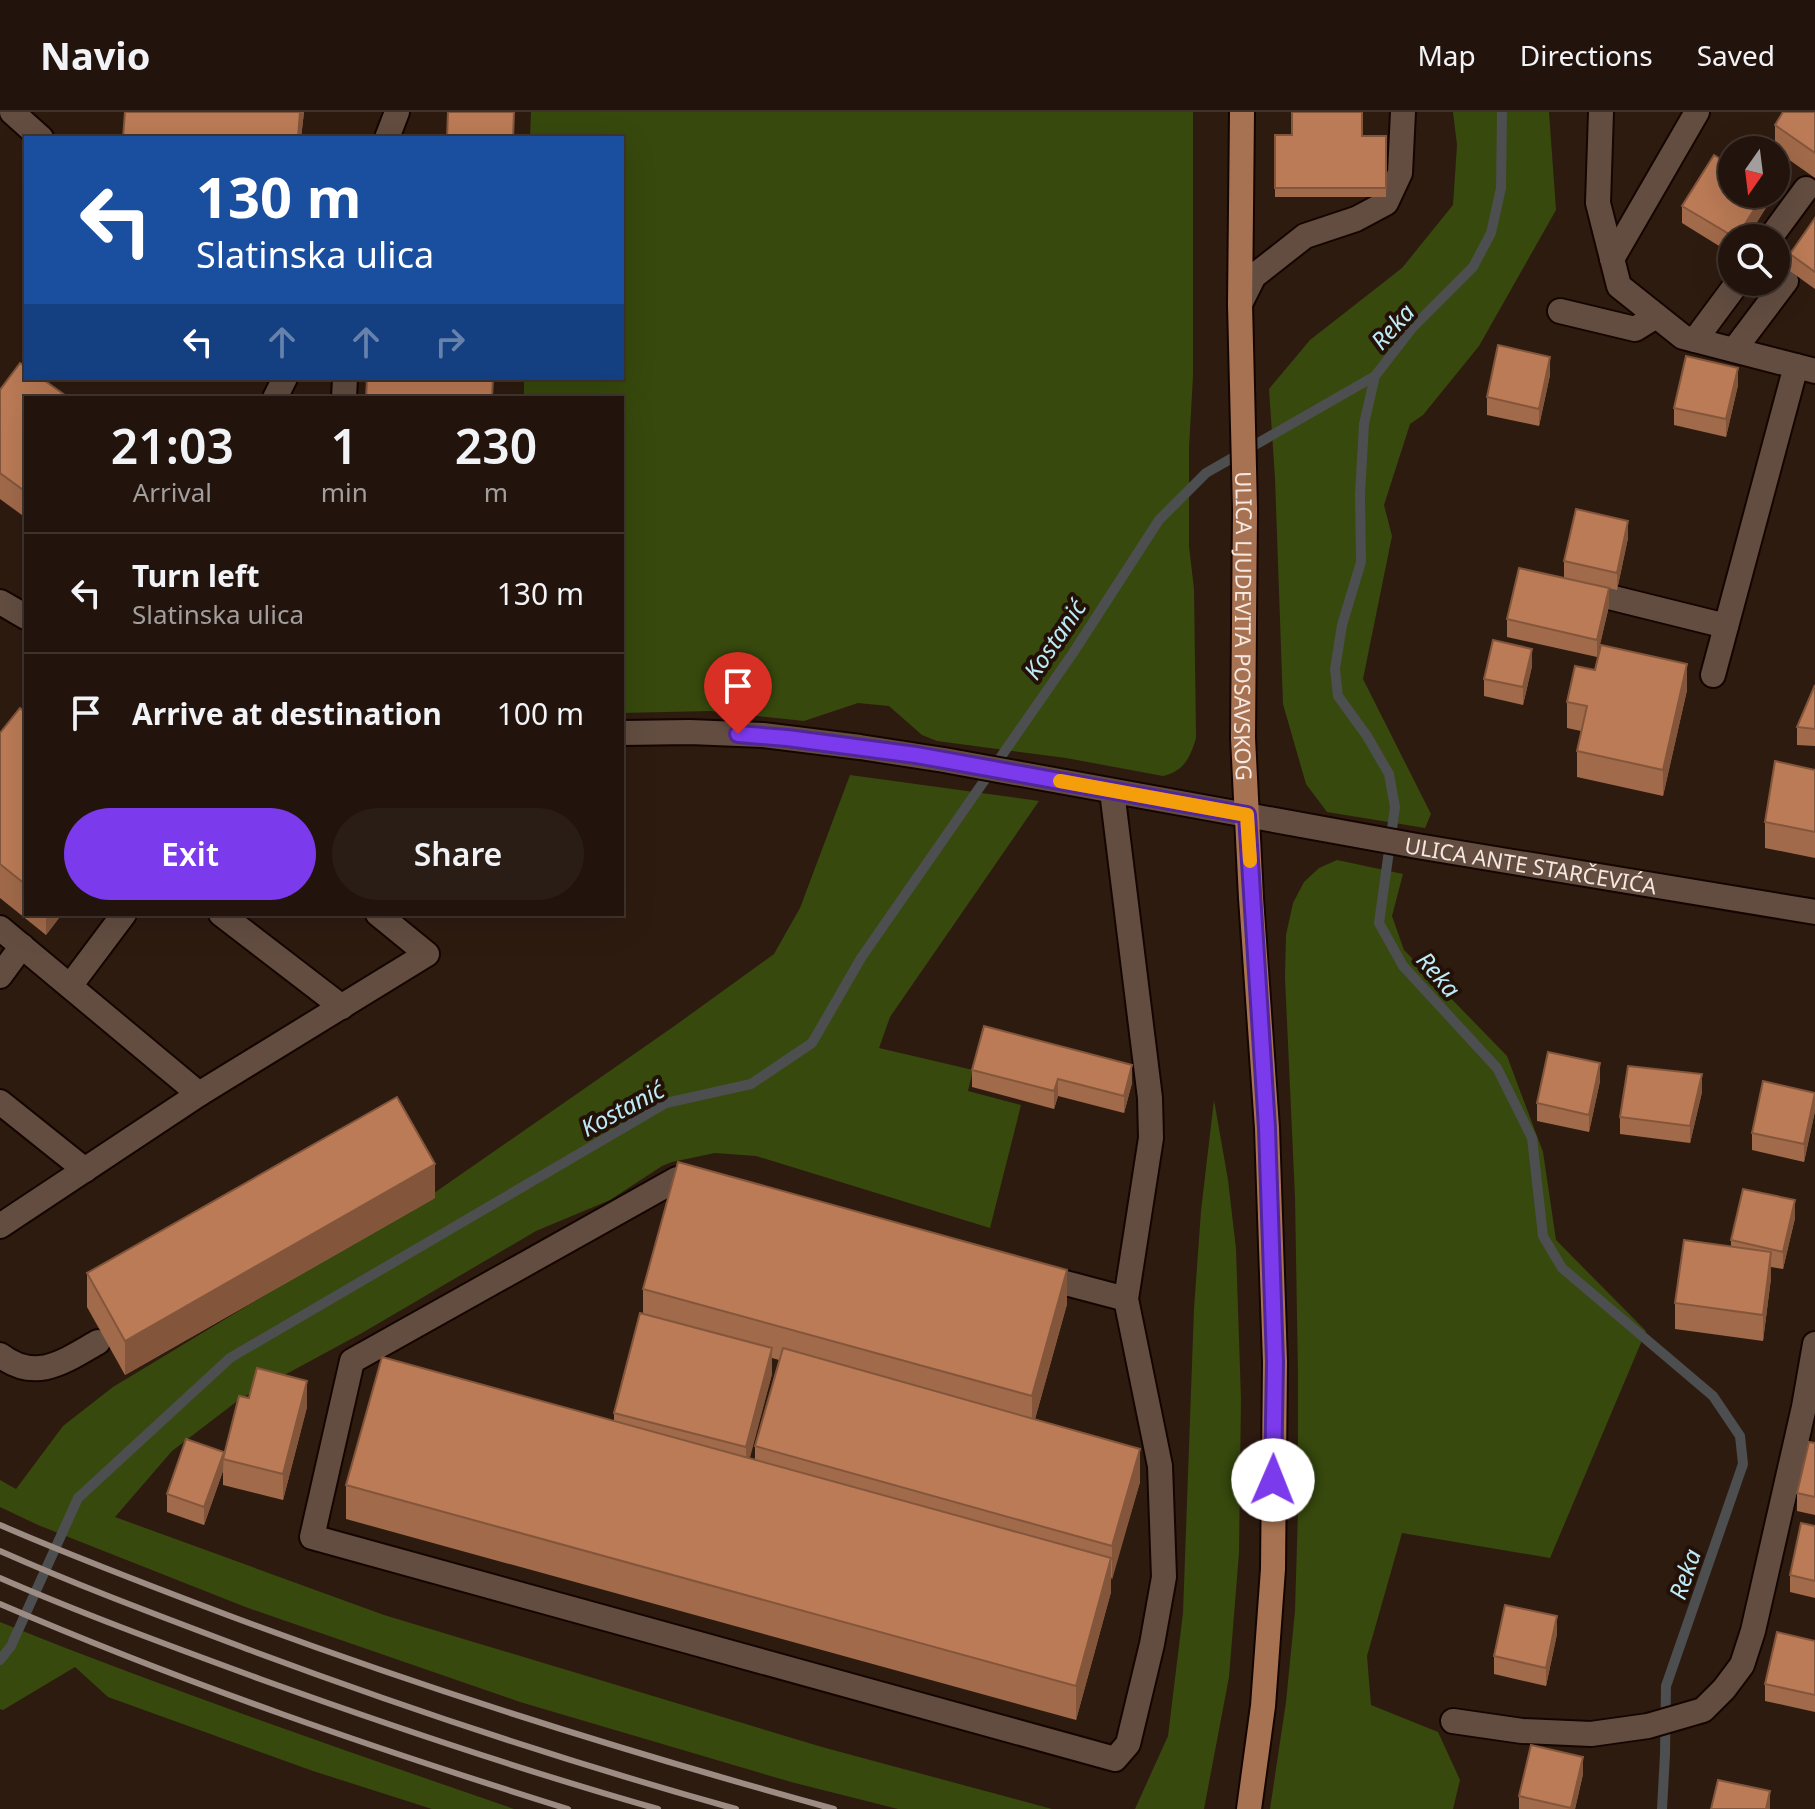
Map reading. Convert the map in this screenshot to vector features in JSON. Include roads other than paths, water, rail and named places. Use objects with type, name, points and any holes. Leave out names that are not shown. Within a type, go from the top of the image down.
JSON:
[{"type":"main road","name":"ULICA LJUDEVITA POSAVSKOG","points":[[1242,112],[1243,738],[1267,1128],[1275,1362],[1273,1569],[1265,1682],[1249,1809]]},
{"type":"street","points":[[12,112],[39,136]]},
{"type":"street","points":[[388,136],[397,112]]},
{"type":"street","points":[[1240,304],[1254,276],[1305,236],[1356,219],[1386,203],[1400,173],[1403,112]]},
{"type":"street","points":[[1601,112],[1598,203],[1619,286],[1683,337],[1806,369],[1713,675]]},
{"type":"street","points":[[1612,259],[1697,112]]},
{"type":"street","points":[[1780,224],[1806,189]]},
{"type":"street","points":[[1695,340],[1728,296]]},
{"type":"street","points":[[1734,350],[1775,296]]},
{"type":"street","points":[[1560,311],[1635,329],[1656,316]]},
{"type":"street","points":[[1562,585],[1726,626]]},
{"type":"street","points":[[0,602],[24,616]]},
{"type":"street","name":"ULICA ANTE STARČEVIĆA","points":[[624,733],[763,735],[860,747],[1417,846],[1815,912]]},
{"type":"street","points":[[722,1191],[677,1179],[352,1361],[312,1537],[1115,1759],[1128,1744],[1164,1577],[1160,1466],[1126,1299],[1151,1138],[1150,1098],[1112,791]]},
{"type":"street","points":[[70,986],[122,916]]},
{"type":"street","points":[[224,916],[342,1007]]},
{"type":"street","points":[[0,1226],[199,1094],[427,954],[380,916]]},
{"type":"street","points":[[0,928],[199,1094]]},
{"type":"street","points":[[0,976],[22,946]]},
{"type":"street","points":[[0,1102],[85,1170]]},
{"type":"street","points":[[1006,1267],[1126,1299]]},
{"type":"street","points":[[0,1355],[7,1361],[32,1369],[53,1367],[98,1342]]},
{"type":"street","points":[[1453,1721],[1522,1731],[1591,1734],[1648,1726],[1703,1710],[1724,1689],[1742,1665],[1753,1631],[1810,1408],[1815,1344]]},
{"type":"waterway","name":"Reka","points":[[1502,112],[1501,188],[1491,233],[1473,267],[1413,327],[1375,376],[1364,424],[1360,494],[1361,562],[1342,625],[1335,669],[1338,696],[1389,774],[1395,807],[1379,923],[1403,966],[1497,1068],[1532,1138],[1543,1236],[1562,1268],[1713,1396],[1740,1436],[1743,1464],[1666,1686],[1662,1809]]},
{"type":"waterway","name":"Kostanić","points":[[0,1660],[11,1646],[78,1498],[230,1358],[666,1103],[751,1084],[812,1043],[861,958],[1073,653],[1159,520],[1206,473],[1375,376]]},
{"type":"railway","points":[[0,1525],[172,1594],[379,1670],[605,1743],[834,1809]]},
{"type":"railway","points":[[0,1551],[154,1614],[368,1693],[551,1754],[736,1809]]},
{"type":"railway","points":[[0,1578],[309,1697],[508,1764],[658,1809]]},
{"type":"railway","points":[[0,1604],[282,1714],[568,1809]]}]
